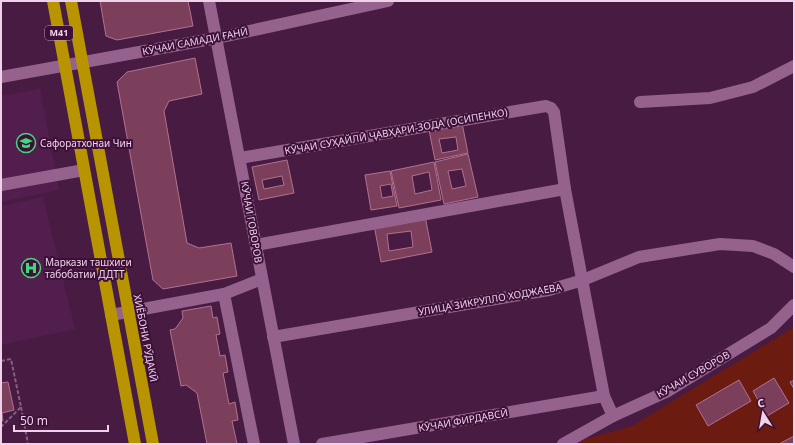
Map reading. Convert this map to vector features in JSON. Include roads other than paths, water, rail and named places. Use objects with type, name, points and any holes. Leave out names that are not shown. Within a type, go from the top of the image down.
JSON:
[{"type":"highway","name":"M41","points":[[52,1],[135,444]]},
{"type":"highway","name":"ХИЁБОНИ РӮДАКӢ","points":[[71,1],[153,444]]},
{"type":"street","name":"КӮЧАИ ГОВОРОВ","points":[[209,1],[294,444]]},
{"type":"street","name":"КӮЧАИ САМАДИ ҒАНӢ","points":[[1,78],[217,38],[388,1]]},
{"type":"street","points":[[640,102],[710,98],[753,86],[794,66]]},
{"type":"street","name":"КӮЧАИ СУҲАЙЛӢ ҶАВҲАРИ-ЗОДА (ОСИПЕНКО)","points":[[240,158],[546,106],[551,108],[554,112],[565,190]]},
{"type":"street","points":[[1,185],[84,170]]},
{"type":"street","points":[[256,245],[565,190],[604,396],[613,416]]},
{"type":"street","name":"УЛИЦА ЗИКРУЛЛО ХОДЖАЕВА","points":[[273,337],[549,290],[583,280],[640,257],[720,244],[753,246],[774,254],[794,267]]},
{"type":"street","points":[[111,315],[224,294],[262,278]]},
{"type":"street","points":[[224,294],[254,444]]},
{"type":"street","name":"КӮЧАИ СУВОРОВ","points":[[563,444],[613,416],[668,391],[765,332],[794,306]]},
{"type":"street","name":"КӮЧАИ ФИРДАВСӢ","points":[[322,444],[604,396]]},
{"type":"place","name":"Сафоратхонаи Чин","points":[[26,143]]},
{"type":"place","name":"Маркази ташхиси табобатии ДДТТ","points":[[31,268]]}]
